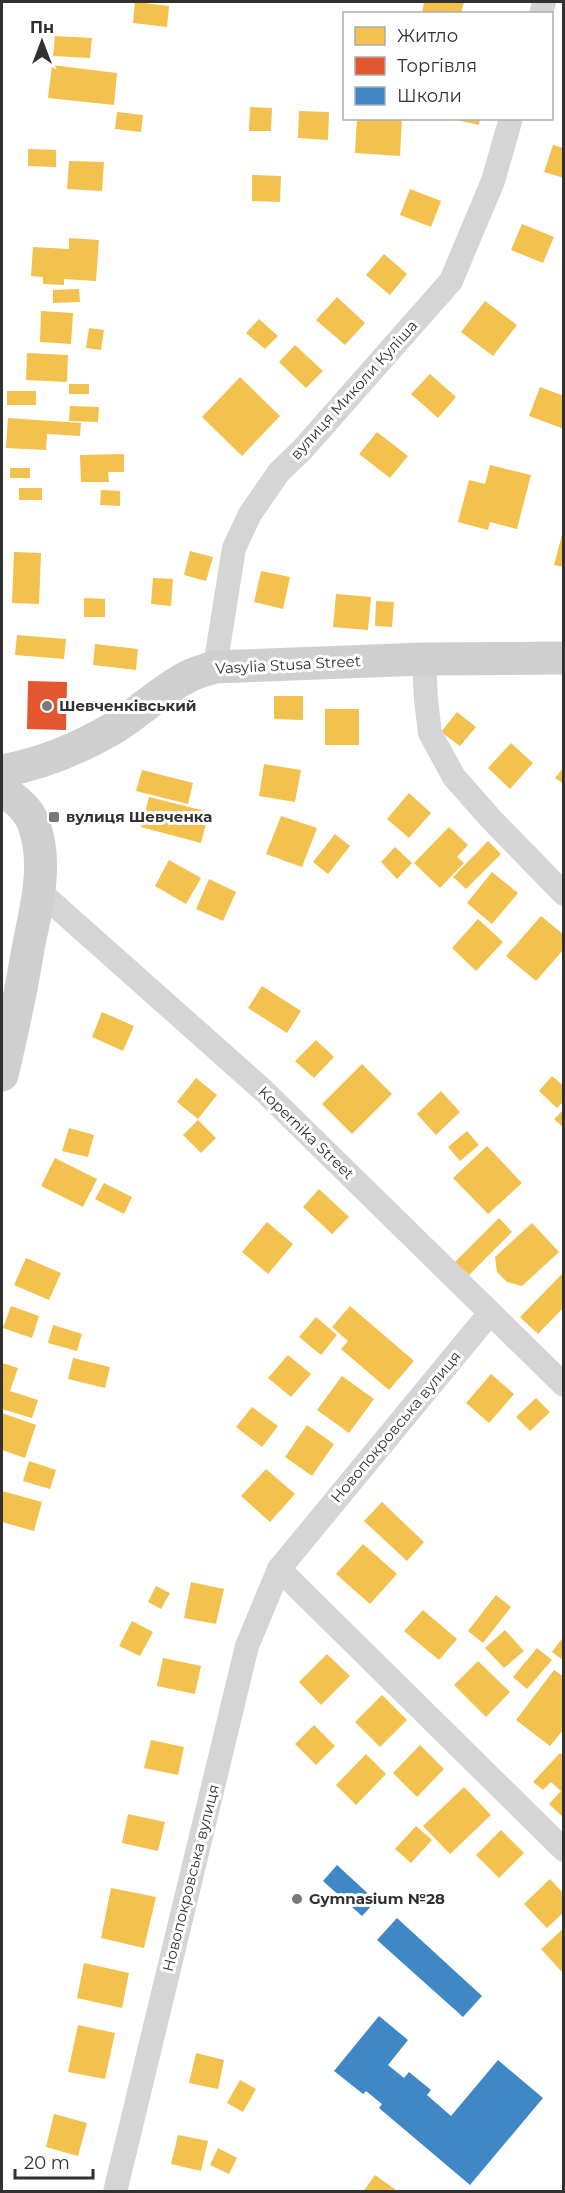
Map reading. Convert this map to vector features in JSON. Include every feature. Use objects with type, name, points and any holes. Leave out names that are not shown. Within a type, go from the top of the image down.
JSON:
[{"type":"main road","name":"Vasylia Stusa Street","points":[[2,771],[58,755],[88,741],[117,726],[163,692],[190,676],[215,667],[424,659],[564,658]]},
{"type":"main road","points":[[2,789],[21,804],[32,820],[38,840],[41,869],[39,891],[9,1010],[2,1075]]},
{"type":"street","name":"вулиця Миколи Куліша","points":[[215,667],[234,548],[249,514],[279,472],[302,450],[451,281],[493,182],[510,120]]},
{"type":"street","points":[[424,659],[430,733],[454,777],[491,819],[564,894]]},
{"type":"street","name":"Kopernika Street","points":[[39,891],[264,1091],[564,1385]]},
{"type":"street","name":"Новопокровська вулиця","points":[[115,2192],[247,1646],[279,1569],[490,1313]]},
{"type":"street","points":[[279,1569],[564,1850]]},
{"type":"building: Житло","points":[[135,2],[169,6],[167,27],[133,23]]},
{"type":"building: Житло","points":[[424,2],[464,2],[462,12],[422,12]]},
{"type":"building: Житло","points":[[55,36],[92,38],[90,58],[53,56]]},
{"type":"building: Житло","points":[[52,65],[117,73],[114,105],[48,98]]},
{"type":"building: Житло","points":[[250,107],[272,108],[271,131],[249,131]]},
{"type":"building: Житло","points":[[299,111],[329,112],[328,140],[298,138]]},
{"type":"building: Житло","points":[[117,112],[143,115],[141,132],[115,129]]},
{"type":"building: Житло","points":[[357,120],[402,120],[400,156],[355,153]]},
{"type":"building: Житло","points":[[456,120],[480,120],[479,125]]},
{"type":"building: Житло","points":[[553,145],[564,148],[564,178],[544,172]]},
{"type":"building: Житло","points":[[28,149],[56,150],[56,167],[28,166]]},
{"type":"building: Житло","points":[[69,161],[104,162],[102,191],[67,189]]},
{"type":"building: Житло","points":[[252,175],[281,176],[280,202],[252,201]]},
{"type":"building: Житло","points":[[410,189],[441,201],[431,227],[400,215]]},
{"type":"building: Житло","points":[[522,224],[554,237],[543,263],[511,250]]},
{"type":"building: Житло","points":[[69,238],[99,240],[96,281],[64,279],[64,285],[43,284],[43,277],[31,276],[33,247],[69,249]]},
{"type":"building: Житло","points":[[384,254],[407,274],[390,295],[366,275]]},
{"type":"building: Житло","points":[[79,289],[80,302],[53,303],[53,290]]},
{"type":"building: Житло","points":[[337,297],[365,323],[345,345],[316,320]]},
{"type":"building: Житло","points":[[485,301],[517,325],[493,356],[461,332]]},
{"type":"building: Житло","points":[[41,311],[73,313],[71,344],[40,342]]},
{"type":"building: Житло","points":[[259,319],[278,336],[265,349],[246,333]]},
{"type":"building: Житло","points":[[89,328],[104,330],[101,350],[86,348]]},
{"type":"building: Житло","points":[[295,345],[323,371],[306,388],[279,362]]},
{"type":"building: Житло","points":[[27,353],[68,355],[67,382],[26,380]]},
{"type":"building: Житло","points":[[430,374],[456,397],[438,418],[411,394]]},
{"type":"building: Житло","points":[[240,377],[280,416],[242,456],[202,417]]},
{"type":"building: Житло","points":[[69,384],[89,384],[89,394],[69,394]]},
{"type":"building: Житло","points":[[540,387],[564,396],[564,429],[529,416]]},
{"type":"building: Житло","points":[[7,391],[36,391],[36,405],[7,405]]},
{"type":"building: Житло","points":[[70,406],[99,407],[98,422],[69,421]]},
{"type":"building: Житло","points":[[8,418],[81,423],[80,436],[47,434],[46,450],[6,448]]},
{"type":"building: Житло","points":[[377,432],[408,456],[390,478],[359,454]]},
{"type":"building: Житло","points":[[124,454],[124,472],[108,472],[109,482],[81,482],[80,455]]},
{"type":"building: Житло","points":[[490,465],[531,475],[517,529],[490,522],[488,530],[458,522],[469,480],[485,484]]},
{"type":"building: Житло","points":[[10,468],[30,468],[30,478],[10,478]]},
{"type":"building: Житло","points":[[19,488],[42,488],[42,500],[19,500]]},
{"type":"building: Житло","points":[[101,490],[120,491],[120,506],[100,505]]},
{"type":"building: Житло","points":[[564,531],[564,567],[554,565]]},
{"type":"building: Житло","points":[[190,551],[213,557],[206,581],[184,575]]},
{"type":"building: Житло","points":[[14,552],[41,553],[39,604],[12,603]]},
{"type":"building: Житло","points":[[261,571],[290,577],[283,609],[254,602]]},
{"type":"building: Житло","points":[[153,578],[173,579],[171,606],[151,604]]},
{"type":"building: Житло","points":[[336,594],[371,597],[368,630],[333,627]]},
{"type":"building: Житло","points":[[84,598],[105,599],[105,617],[84,617]]},
{"type":"building: Житло","points":[[376,601],[394,602],[392,627],[375,626]]},
{"type":"building: Житло","points":[[17,635],[66,639],[64,659],[15,655]]},
{"type":"building: Житло","points":[[95,644],[138,649],[136,670],[93,665]]},
{"type":"building: Житло","points":[[274,696],[303,696],[303,720],[274,719]]},
{"type":"building: Житло","points":[[325,709],[359,709],[359,745],[325,745]]},
{"type":"building: Житло","points":[[457,712],[476,727],[460,746],[441,732]]},
{"type":"building: Житло","points":[[511,743],[533,763],[510,789],[488,768]]},
{"type":"building: Житло","points":[[264,764],[301,770],[295,802],[259,796]]},
{"type":"building: Житло","points":[[564,767],[564,784],[555,778]]},
{"type":"building: Житло","points":[[142,770],[193,783],[188,804],[136,791]]},
{"type":"building: Житло","points":[[409,793],[431,813],[409,838],[387,819]]},
{"type":"building: Житло","points":[[149,797],[209,812],[201,843],[141,827]]},
{"type":"building: Житло","points":[[281,816],[317,828],[302,867],[266,854]]},
{"type":"building: Житло","points":[[449,827],[468,845],[457,857],[464,863],[440,888],[414,863]]},
{"type":"building: Житло","points":[[335,834],[350,846],[328,874],[313,862]]},
{"type":"building: Житло","points":[[488,841],[501,854],[466,889],[453,877]]},
{"type":"building: Житло","points":[[395,847],[412,863],[397,879],[381,862]]},
{"type":"building: Житло","points":[[169,860],[201,878],[186,904],[155,886]]},
{"type":"building: Житло","points":[[492,872],[518,893],[492,924],[467,903]]},
{"type":"building: Житло","points":[[209,879],[236,892],[223,921],[196,909]]},
{"type":"building: Житло","points":[[541,916],[564,935],[564,949],[536,981],[506,956]]},
{"type":"building: Житло","points":[[478,919],[503,942],[476,971],[452,948]]},
{"type":"building: Житло","points":[[262,986],[301,1011],[287,1033],[248,1008]]},
{"type":"building: Житло","points":[[102,1012],[134,1026],[123,1051],[92,1037]]},
{"type":"building: Житло","points":[[316,1040],[334,1057],[314,1078],[295,1061]]},
{"type":"building: Житло","points":[[362,1064],[392,1094],[352,1134],[322,1104]]},
{"type":"building: Житло","points":[[552,1076],[564,1086],[564,1101],[557,1108],[539,1091]]},
{"type":"building: Житло","points":[[196,1078],[217,1095],[198,1119],[177,1102]]},
{"type":"building: Житло","points":[[441,1091],[460,1112],[436,1135],[417,1114]]},
{"type":"building: Житло","points":[[564,1109],[564,1128],[554,1119]]},
{"type":"building: Житло","points":[[198,1120],[216,1138],[201,1153],[183,1135]]},
{"type":"building: Житло","points":[[69,1128],[94,1135],[88,1157],[62,1151]]},
{"type":"building: Житло","points":[[467,1131],[479,1145],[460,1161],[448,1147]]},
{"type":"building: Житло","points":[[487,1146],[522,1183],[488,1214],[453,1178]]},
{"type":"building: Житло","points":[[55,1158],[97,1179],[83,1207],[41,1186]]},
{"type":"building: Житло","points":[[104,1183],[132,1197],[124,1214],[95,1199]]},
{"type":"building: Житло","points":[[319,1189],[349,1217],[332,1234],[303,1207]]},
{"type":"building: Житло","points":[[499,1218],[512,1232],[469,1275],[455,1262]]},
{"type":"building: Житло","points":[[267,1222],[293,1244],[268,1274],[242,1252]]},
{"type":"building: Житло","points":[[532,1223],[559,1252],[522,1286],[507,1282],[497,1272],[495,1257]]},
{"type":"building: Житло","points":[[26,1258],[61,1273],[49,1300],[14,1285]]},
{"type":"building: Житло","points":[[564,1272],[564,1307],[538,1334],[520,1317]]},
{"type":"building: Житло","points":[[11,1306],[39,1316],[32,1338],[3,1328]]},
{"type":"building: Житло","points":[[350,1306],[414,1361],[389,1390],[341,1349],[348,1341],[332,1327]]},
{"type":"building: Житло","points":[[316,1317],[337,1335],[321,1355],[299,1337]]},
{"type":"building: Житло","points":[[53,1325],[82,1334],[77,1351],[48,1343]]},
{"type":"building: Житло","points":[[288,1355],[311,1374],[291,1397],[268,1378]]},
{"type":"building: Житло","points":[[73,1358],[110,1367],[105,1388],[68,1379]]},
{"type":"building: Житло","points":[[2,1363],[18,1368],[10,1391],[38,1400],[32,1418],[2,1409]]},
{"type":"building: Житло","points":[[491,1374],[514,1394],[489,1423],[466,1403]]},
{"type":"building: Житло","points":[[342,1376],[374,1399],[349,1433],[317,1410]]},
{"type":"building: Житло","points":[[536,1398],[550,1412],[530,1431],[516,1417]]},
{"type":"building: Житло","points":[[252,1407],[278,1426],[262,1447],[236,1427]]},
{"type":"building: Житло","points":[[2,1413],[36,1425],[25,1458],[2,1450]]},
{"type":"building: Житло","points":[[307,1425],[334,1444],[312,1476],[285,1457]]},
{"type":"building: Житло","points":[[29,1461],[56,1470],[50,1489],[23,1481]]},
{"type":"building: Житло","points":[[266,1469],[295,1494],[270,1522],[241,1496]]},
{"type":"building: Житло","points":[[2,1491],[42,1502],[34,1531],[2,1522]]},
{"type":"building: Житло","points":[[382,1502],[424,1542],[407,1561],[364,1521]]},
{"type":"building: Житло","points":[[363,1544],[397,1574],[370,1604],[336,1574]]},
{"type":"building: Житло","points":[[191,1582],[224,1589],[216,1624],[184,1618]]},
{"type":"building: Житло","points":[[156,1586],[170,1593],[161,1609],[148,1602]]},
{"type":"building: Житло","points":[[496,1595],[511,1607],[483,1643],[468,1631]]},
{"type":"building: Житло","points":[[423,1610],[457,1639],[439,1660],[404,1631]]},
{"type":"building: Житло","points":[[132,1621],[153,1632],[140,1656],[119,1646]]},
{"type":"building: Житло","points":[[505,1630],[524,1651],[504,1668],[485,1648]]},
{"type":"building: Житло","points":[[564,1636],[564,1661],[552,1652]]},
{"type":"building: Житло","points":[[537,1648],[552,1660],[527,1689],[513,1677]]},
{"type":"building: Житло","points":[[327,1654],[350,1676],[321,1705],[299,1682]]},
{"type":"building: Житло","points":[[163,1658],[201,1666],[195,1694],[157,1686]]},
{"type":"building: Житло","points":[[478,1661],[510,1692],[486,1717],[454,1685]]},
{"type":"building: Житло","points":[[554,1670],[564,1677],[564,1729],[550,1746],[516,1720]]},
{"type":"building: Житло","points":[[382,1695],[407,1720],[380,1747],[355,1722]]},
{"type":"building: Житло","points":[[314,1725],[335,1746],[316,1765],[295,1744]]},
{"type":"building: Житло","points":[[151,1740],[184,1747],[178,1775],[144,1768]]},
{"type":"building: Житло","points":[[420,1745],[444,1769],[417,1797],[393,1773]]},
{"type":"building: Житло","points":[[560,1753],[564,1756],[564,1818],[549,1804],[561,1791],[551,1782],[543,1790],[533,1782]]},
{"type":"building: Житло","points":[[366,1754],[386,1774],[356,1805],[336,1785]]},
{"type":"building: Житло","points":[[464,1787],[491,1815],[450,1854],[423,1826]]},
{"type":"building: Житло","points":[[128,1814],[165,1822],[158,1851],[122,1843]]},
{"type":"building: Житло","points":[[416,1826],[432,1840],[411,1863],[395,1849]]},
{"type":"building: Житло","points":[[501,1830],[524,1853],[499,1878],[476,1855]]},
{"type":"building: Житло","points":[[550,1879],[564,1894],[564,1912],[547,1928],[524,1904]]},
{"type":"building: Житло","points":[[111,1888],[156,1897],[144,1948],[101,1938]]},
{"type":"building: Житло","points":[[564,1928],[564,1969],[561,1971],[541,1949]]},
{"type":"building: Житло","points":[[84,1963],[129,1973],[122,2008],[77,1998]]},
{"type":"building: Житло","points":[[78,2025],[115,2033],[105,2079],[68,2072]]},
{"type":"building: Житло","points":[[196,2053],[224,2060],[218,2089],[189,2083]]},
{"type":"building: Житло","points":[[240,2080],[256,2089],[243,2112],[227,2103]]},
{"type":"building: Житло","points":[[54,2114],[87,2123],[78,2156],[46,2147]]},
{"type":"building: Житло","points":[[178,2135],[208,2141],[201,2171],[171,2164]]},
{"type":"building: Житло","points":[[218,2148],[237,2158],[229,2174],[210,2165]]},
{"type":"building: Житло","points":[[375,2175],[396,2190],[395,2192],[363,2192]]},
{"type":"building: Торгівля","name":"Шевченківський","points":[[28,681],[67,682],[66,730],[27,729]]},
{"type":"building: Школи","points":[[337,1865],[376,1901],[362,1916],[323,1881]]},
{"type":"building: Школи","points":[[397,1918],[482,1996],[463,2017],[377,1940]]},
{"type":"building: Школи","points":[[379,2016],[408,2040],[388,2065],[404,2078],[409,2072],[431,2090],[427,2095],[451,2116],[498,2060],[543,2098],[470,2185],[379,2108],[382,2104],[366,2091],[363,2094],[334,2071]]},
{"type":"place","name":"Шевченківський","points":[[47,706]]},
{"type":"place","name":"вулиця Шевченка","points":[[54,817]]},
{"type":"place","name":"Gymnasium №28","points":[[297,1899]]}]
